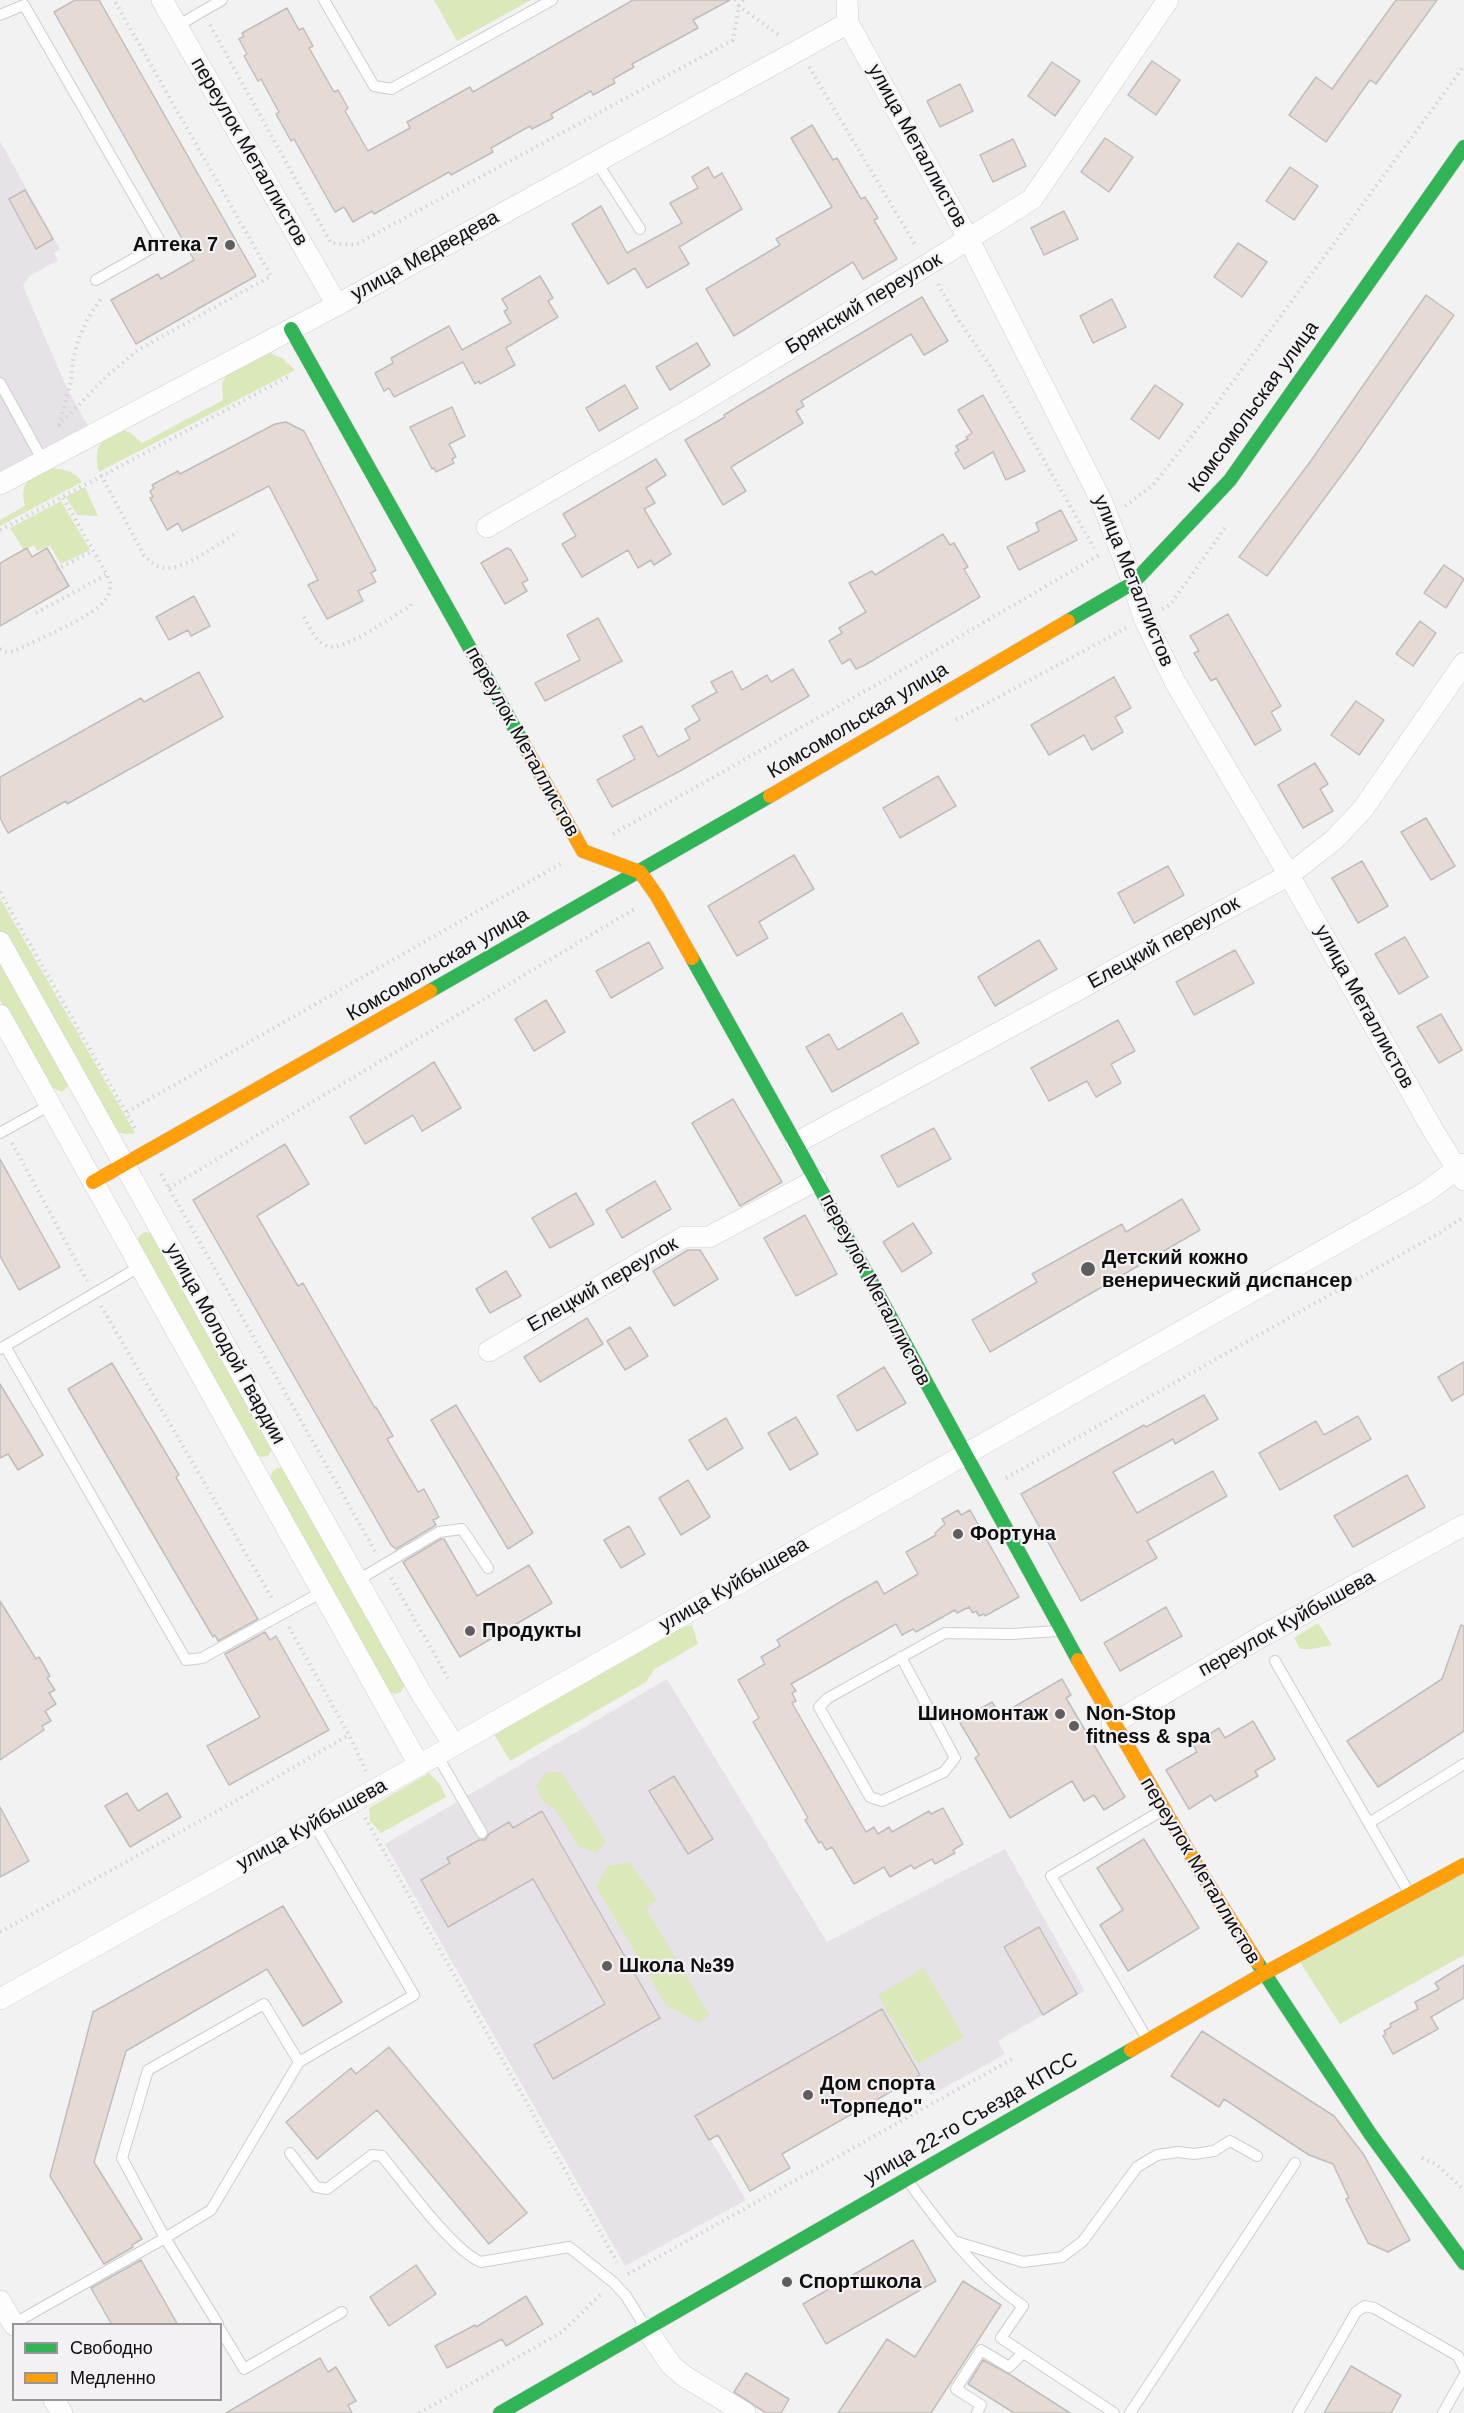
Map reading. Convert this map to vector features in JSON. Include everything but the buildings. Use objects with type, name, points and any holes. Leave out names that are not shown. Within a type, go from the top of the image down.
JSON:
[{"type":"street","name":"переулок Металлистов","points":[[162,0],[337,305]]},
{"type":"street","name":"улица Металлистов","points":[[848,0],[848,22],[969,240],[1102,502],[1144,618],[1175,682],[1462,1171]]},
{"type":"street","name":"Брянский переулок","points":[[487,527],[927,266],[1032,199],[1167,0]]},
{"type":"street","name":"улица Медведева","points":[[0,484],[39,455],[337,305],[848,22]]},
{"type":"street","name":"Комсомольская улица","points":[[93,1182],[640,872],[1133,583],[1230,480],[1464,147]]},
{"type":"street","name":"переулок Металлистов","points":[[291,328],[583,851],[640,872],[657,896],[796,1143],[983,1491],[1112,1724],[1263,1974],[1302,2036],[1464,2262]]},
{"type":"street","name":"Елецкий переулок","points":[[796,1143],[1289,875],[1335,839],[1363,809],[1464,663]]},
{"type":"street","name":"улица Молодой Гвардии","points":[[0,942],[358,1581],[437,1755]]},
{"type":"street","name":"улица Молодой Гвардии","points":[[0,1015],[322,1592],[437,1755]]},
{"type":"street","name":"улица Куйбышева","points":[[0,1998],[437,1755],[963,1454],[1175,1337],[1462,1171]]},
{"type":"street","name":"Елецкий переулок","points":[[489,1351],[684,1237],[709,1237],[816,1180]]},
{"type":"street","name":"переулок Куйбышева","points":[[1112,1724],[1259,1638],[1464,1525]]},
{"type":"street","name":"улица 22-го Съезда КПСС","points":[[500,2413],[1263,1974],[1464,1865]]},
{"type":"street","points":[[0,2301],[12,2323]]},
{"type":"street","points":[[646,2328],[671,2365],[684,2376],[745,2413]]},
{"type":"lane","points":[[177,26],[222,0]]},
{"type":"lane","points":[[324,0],[374,86],[391,89],[552,0]]},
{"type":"lane","points":[[0,15],[26,2],[161,243],[96,280]]},
{"type":"lane","points":[[596,161],[640,230]]},
{"type":"lane","points":[[0,383],[39,455]]},
{"type":"lane","points":[[3,1132],[50,1105]]},
{"type":"lane","points":[[139,1266],[3,1347],[186,1660],[202,1658],[322,1592]]},
{"type":"lane","points":[[358,1581],[439,1532],[462,1529],[488,1568]]},
{"type":"lane","points":[[901,1657],[955,1758],[944,1772],[882,1801],[870,1797],[819,1707],[828,1698],[901,1657],[945,1633],[1012,1634],[1060,1631]]},
{"type":"lane","points":[[1275,1661],[1410,1894]]},
{"type":"lane","points":[[437,1755],[482,1833]]},
{"type":"lane","points":[[1369,1823],[1464,1764]]},
{"type":"lane","points":[[1148,2040],[1051,1876],[1164,1810]]},
{"type":"lane","points":[[16,2323],[211,2210],[299,2062],[414,1995],[314,1824]]},
{"type":"lane","points":[[217,2323],[165,2238],[122,2158],[148,2070],[264,2004],[299,2062]]},
{"type":"lane","points":[[957,2242],[1023,2262],[1062,2257],[1083,2241],[1137,2167],[1157,2155],[1214,2151],[1230,2141],[1257,2156]]},
{"type":"lane","points":[[290,2153],[316,2187],[327,2189],[372,2155],[382,2156],[454,2242],[470,2257],[481,2262],[569,2247],[613,2282],[626,2296],[646,2328]]},
{"type":"lane","points":[[1130,2413],[1295,2163]]},
{"type":"lane","points":[[906,2179],[979,2269],[1008,2296],[1023,2306],[1001,2338],[1114,2413]]},
{"type":"lane","points":[[1298,2413],[1356,2312],[1365,2306],[1374,2308],[1458,2356],[1464,2368]]},
{"type":"lane","points":[[222,2332],[244,2369],[342,2312]]},
{"type":"lane","points":[[977,2413],[981,2406],[956,2389],[981,2350],[1009,2367],[1023,2353]]},
{"type":"lane","points":[[1443,2413],[1464,2376]]},
{"type":"path","points":[[39,455],[58,426],[107,376],[138,350],[270,276],[114,0]]},
{"type":"path","points":[[735,0],[739,6],[798,50],[959,321],[989,364],[1098,556],[1113,593]]},
{"type":"path","points":[[202,11],[331,243],[355,245],[733,40],[739,6],[743,0]]},
{"type":"path","points":[[1108,519],[1153,485],[1206,418],[1464,66]]},
{"type":"path","points":[[58,426],[71,381],[78,341],[87,320],[102,297]]},
{"type":"path","points":[[0,530],[311,364]]},
{"type":"path","points":[[290,376],[295,386]]},
{"type":"path","points":[[101,475],[144,555],[152,565],[166,569],[180,566],[238,531]]},
{"type":"path","points":[[0,649],[5,652],[15,651],[94,610],[105,600],[110,590],[110,580],[62,496]]},
{"type":"path","points":[[127,1112],[904,669],[1117,544]]},
{"type":"path","points":[[56,570],[93,551]]},
{"type":"path","points":[[36,613],[106,574]]},
{"type":"path","points":[[304,617],[316,639],[329,647],[343,646],[410,606],[413,601],[408,591]]},
{"type":"path","points":[[3,1132],[349,1735],[366,1771],[365,1818],[625,2276]]},
{"type":"path","points":[[983,1491],[1464,1217]]},
{"type":"path","points":[[0,1932],[349,1735]]},
{"type":"path","points":[[419,2413],[562,2332],[613,2282],[1012,2059]]},
{"type":"shaded area","points":[[0,141],[60,249],[54,253],[58,260],[30,276],[23,286],[65,384],[89,428],[0,474]]},
{"type":"shaded area","points":[[667,1679],[827,1942],[1005,1849],[1085,1991],[998,2041],[1005,2054],[931,2095],[882,2009],[696,2115],[746,2200],[625,2266],[385,1844]]},
{"type":"green space","points":[[434,0],[531,0],[457,41]]},
{"type":"green space","points":[[270,353],[282,358],[295,370],[99,472],[97,460],[99,446],[106,438],[117,432],[126,431],[142,443],[223,400],[222,383],[227,375]]},
{"type":"green space","points":[[49,468],[72,473],[82,482],[0,526],[0,520],[25,506],[23,491],[27,482]]},
{"type":"green space","points":[[85,487],[98,516],[77,515],[66,497]]},
{"type":"green space","points":[[61,501],[90,550],[61,564],[50,546],[37,551],[34,545],[24,550],[10,528]]},
{"type":"green space","points":[[0,898],[135,1133],[122,1133],[110,1125],[0,932]]},
{"type":"green space","points":[[0,958],[69,1085],[62,1092],[51,1087],[43,1078],[0,1000]]},
{"type":"green space","points":[[145,1232],[155,1234],[274,1446],[268,1456],[256,1455],[137,1242],[139,1236]]},
{"type":"green space","points":[[283,1468],[406,1682],[401,1692],[394,1694],[388,1691],[270,1478],[272,1472]]},
{"type":"green space","points":[[1318,1623],[1332,1645],[1300,1649],[1294,1638]]},
{"type":"green space","points":[[692,1625],[698,1644],[655,1669],[646,1682],[510,1761],[494,1734],[675,1629]]},
{"type":"green space","points":[[547,1772],[561,1772],[606,1841],[597,1853],[579,1847],[556,1810],[543,1802],[536,1785]]},
{"type":"green space","points":[[429,1773],[440,1784],[446,1797],[381,1833],[370,1821],[369,1808]]},
{"type":"green space","points":[[629,1862],[657,1900],[646,1908],[709,2015],[699,2023],[666,2005],[596,1886],[608,1866]]},
{"type":"green space","points":[[1464,1866],[1464,1955],[1340,2024],[1296,1956]]},
{"type":"green space","points":[[924,1968],[964,2037],[918,2064],[878,1995]]},
{"type":"traffic: fast","points":[[1068,621],[1133,583],[1230,480],[1464,147]]},
{"type":"traffic: fast","points":[[291,329],[523,743]]},
{"type":"traffic: fast","points":[[430,991],[770,796]]},
{"type":"traffic: fast","points":[[692,958],[1078,1660]]},
{"type":"traffic: fast","points":[[1257,1962],[1371,2135],[1464,2263]]},
{"type":"traffic: fast","points":[[500,2413],[1131,2050]]},
{"type":"traffic: slow","points":[[770,796],[1068,621]]},
{"type":"traffic: slow","points":[[523,743],[583,851],[640,872],[657,896],[692,958]]},
{"type":"traffic: slow","points":[[93,1182],[430,991]]},
{"type":"traffic: slow","points":[[1078,1660],[1200,1871],[1257,1962]]},
{"type":"traffic: slow","points":[[1131,2050],[1263,1974],[1464,1865]]},
{"type":"place","name":"Аптека 7","points":[[230,245]]},
{"type":"place","name":"Детский кожно венерический диспансер","points":[[1088,1269]]},
{"type":"place","name":"Фортуна","points":[[958,1534]]},
{"type":"place","name":"Продукты","points":[[470,1631]]},
{"type":"place","name":"Шиномонтаж","points":[[1060,1714]]},
{"type":"place","name":"Non-Stop fitness & spa","points":[[1074,1726]]},
{"type":"place","name":"Школа №39","points":[[607,1966]]},
{"type":"place","name":"Дом спорта \"Торпедо\"","points":[[808,2095]]},
{"type":"place","name":"Спортшкола","points":[[787,2282]]}]
